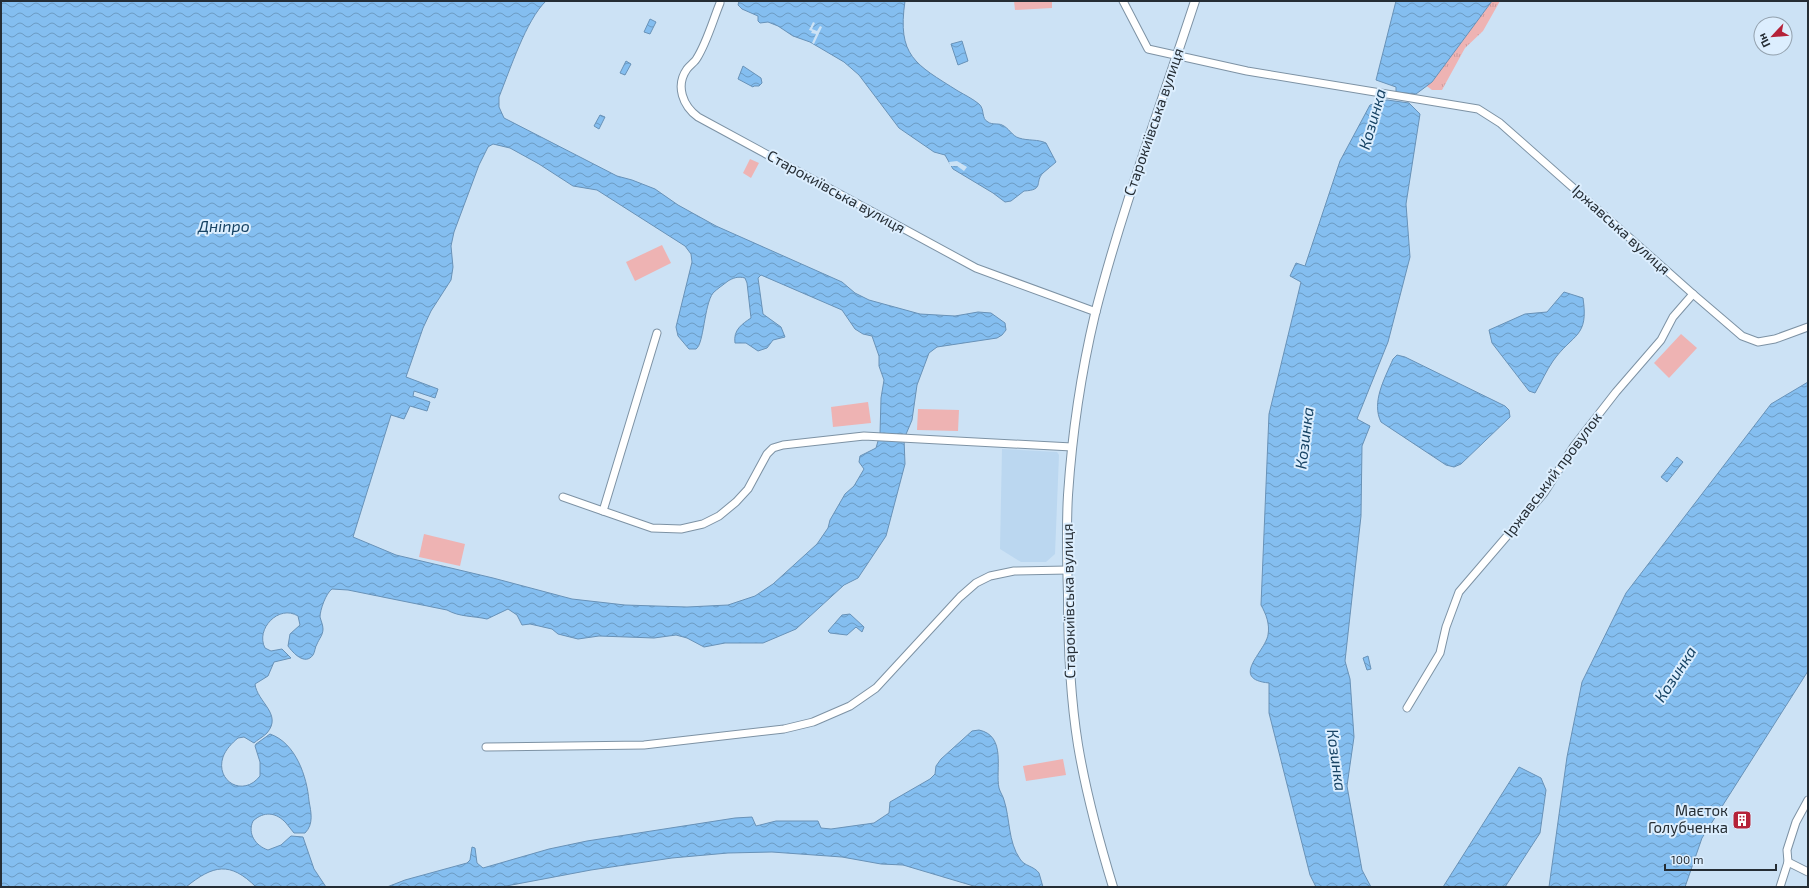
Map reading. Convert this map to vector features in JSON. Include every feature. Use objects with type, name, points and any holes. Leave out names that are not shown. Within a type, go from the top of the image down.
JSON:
[{"type":"street","name":"Іржавська вулиця","points":[[1123,1],[1148,49],[1247,71],[1478,109],[1500,123],[1742,336],[1758,342],[1775,339],[1808,327]]},
{"type":"street","name":"Старокиївська вулиця","points":[[1113,887],[1090,803],[1078,747],[1069,654],[1068,495],[1072,447],[1081,389],[1096,312],[1129,198],[1195,1]]},
{"type":"street","name":"Старокиївська вулиця","points":[[720,3],[697,58],[687,69],[681,81],[685,102],[690,110],[698,117],[976,268],[1096,312]]},
{"type":"street","name":"Іржавський провулок","points":[[1407,708],[1440,653],[1446,627],[1459,592],[1544,492],[1574,446],[1616,392],[1661,340],[1672,317],[1693,294]]},
{"type":"street","points":[[603,512],[657,333]]},
{"type":"street","points":[[563,497],[652,528],[674,529],[697,526],[719,516],[741,498],[751,485],[764,458],[774,448],[783,445],[864,436],[1072,447]]},
{"type":"street","points":[[486,747],[650,745],[784,729],[809,723],[850,706],[876,688],[960,597],[976,584],[990,576],[1014,571],[1031,569],[1068,570]]},
{"type":"street","points":[[1780,887],[1788,862],[1787,850],[1796,822],[1808,800]]},
{"type":"street","points":[[1788,862],[1808,872]]},
{"type":"shaded area","points":[[1002,449],[1057,452],[1059,455],[1055,554],[1046,562],[1021,562],[1000,549]]},
{"type":"green space","points":[[1014,1],[1052,1],[1052,8],[1015,10]]},
{"type":"green space","points":[[1492,1],[1500,1],[1483,31],[1465,48],[1442,90],[1432,90],[1424,84],[1432,82]]},
{"type":"green space","points":[[750,159],[759,163],[751,178],[743,173]]},
{"type":"green space","points":[[662,245],[671,263],[635,281],[626,262]]},
{"type":"green space","points":[[1681,334],[1697,348],[1669,378],[1654,363]]},
{"type":"green space","points":[[868,402],[871,423],[833,427],[831,407]]},
{"type":"green space","points":[[918,409],[959,410],[958,431],[917,430]]},
{"type":"green space","points":[[424,534],[465,544],[460,566],[419,557]]},
{"type":"green space","points":[[1063,759],[1066,775],[1026,781],[1023,766]]},
{"type":"water","name":"Дніпро","points":[[1,1],[546,1],[539,9],[525,33],[499,97],[499,107],[504,118],[617,176],[655,189],[678,205],[716,226],[842,282],[855,293],[869,300],[920,314],[955,316],[978,312],[991,313],[1005,323],[1006,330],[997,338],[937,347],[929,353],[917,385],[912,420],[904,439],[905,464],[886,536],[858,578],[844,585],[796,629],[763,643],[725,643],[704,647],[687,638],[676,635],[654,638],[599,636],[578,639],[558,634],[552,629],[530,624],[522,625],[517,615],[508,609],[487,619],[348,590],[332,589],[321,610],[320,617],[323,628],[322,633],[316,645],[314,654],[310,658],[303,659],[299,657],[288,646],[290,634],[300,625],[298,616],[291,613],[283,613],[271,620],[266,626],[263,633],[265,648],[271,651],[282,649],[291,658],[274,662],[268,676],[255,684],[260,697],[271,714],[271,726],[267,733],[254,743],[244,737],[238,738],[226,751],[223,757],[222,766],[223,773],[232,784],[246,786],[260,776],[260,762],[255,746],[256,744],[270,734],[279,738],[287,745],[298,762],[306,782],[311,814],[310,826],[305,833],[294,833],[282,819],[274,815],[266,814],[253,821],[251,826],[252,835],[260,846],[268,850],[281,845],[291,836],[303,837],[314,869],[326,887],[256,887],[238,873],[221,869],[213,870],[205,874],[186,887],[1,887]],"holes":[[[493,144],[510,148],[539,164],[573,186],[597,190],[685,246],[691,254],[692,262],[676,327],[678,336],[689,349],[696,349],[699,346],[708,306],[713,293],[728,281],[738,277],[745,278],[747,283],[751,318],[741,325],[735,334],[735,343],[746,343],[758,351],[767,348],[773,340],[785,337],[781,327],[763,314],[758,278],[761,275],[842,310],[855,329],[863,334],[872,336],[879,356],[879,366],[884,380],[881,398],[880,434],[876,448],[860,456],[859,462],[864,469],[854,486],[845,494],[830,520],[828,528],[817,544],[773,584],[755,596],[728,605],[687,607],[625,605],[572,599],[493,578],[396,555],[353,537],[391,415],[404,419],[410,406],[427,411],[430,402],[413,396],[414,391],[435,398],[438,389],[406,377],[423,328],[431,311],[451,280],[453,267],[451,246],[454,232],[479,165],[488,147]]]},
{"type":"water","points":[[739,1],[905,1],[903,20],[907,47],[912,56],[920,65],[943,82],[979,104],[982,108],[984,119],[986,121],[1002,125],[1014,136],[1019,138],[1046,143],[1056,162],[1040,176],[1038,185],[1035,189],[1024,191],[1011,201],[1005,202],[953,169],[945,155],[934,152],[899,128],[859,75],[844,62],[810,42],[793,36],[778,26],[768,22],[760,23],[758,21],[758,16],[742,9],[738,5]]},
{"type":"water","points":[[1396,1],[1492,1],[1432,82],[1416,94],[1396,92],[1396,87],[1376,80]]},
{"type":"water","points":[[650,19],[656,22],[650,34],[644,32]]},
{"type":"water","points":[[962,41],[968,61],[958,65],[951,44]]},
{"type":"water","points":[[626,61],[631,64],[625,75],[620,73]]},
{"type":"water","points":[[743,66],[761,78],[762,83],[759,86],[753,87],[738,79]]},
{"type":"water","name":"Козинка","points":[[1387,100],[1409,103],[1420,114],[1406,204],[1410,257],[1388,342],[1357,419],[1370,426],[1362,446],[1361,516],[1345,661],[1350,679],[1354,737],[1347,786],[1362,870],[1371,887],[1316,887],[1310,875],[1269,713],[1269,683],[1257,680],[1252,676],[1250,671],[1252,664],[1266,642],[1268,635],[1267,619],[1261,605],[1269,414],[1301,282],[1290,276],[1296,263],[1305,266],[1340,161],[1370,105]]},
{"type":"water","points":[[600,115],[605,117],[599,129],[594,126]]},
{"type":"water","points":[[1564,292],[1583,298],[1584,321],[1578,334],[1553,361],[1535,393],[1529,391],[1492,343],[1489,330],[1525,314],[1547,312]]},
{"type":"water","points":[[1397,355],[1405,357],[1505,406],[1509,410],[1510,417],[1461,464],[1454,467],[1446,465],[1381,422],[1378,414],[1378,398],[1386,374],[1393,359]]},
{"type":"water","name":"Козинка","points":[[1808,382],[1808,671],[1702,838],[1685,887],[1549,887],[1567,757],[1582,682],[1626,593],[1771,404]]},
{"type":"water","points":[[1677,457],[1683,462],[1667,482],[1661,477]]},
{"type":"water","points":[[850,614],[864,627],[862,632],[856,627],[847,635],[830,633],[828,631],[842,615]]},
{"type":"water","points":[[1368,656],[1371,669],[1367,670],[1363,658]]},
{"type":"water","points":[[979,730],[988,733],[997,746],[999,788],[1004,798],[1013,845],[1022,861],[1039,873],[1043,887],[977,887],[903,865],[881,864],[842,857],[772,852],[728,853],[672,858],[591,870],[501,887],[387,887],[405,880],[467,863],[470,860],[472,847],[475,848],[477,863],[483,868],[549,849],[587,841],[735,818],[752,817],[756,826],[776,821],[818,821],[821,828],[831,829],[874,823],[889,813],[890,802],[930,779],[935,774],[936,766],[941,759],[972,731]]},
{"type":"water","points":[[1519,767],[1541,778],[1546,790],[1540,833],[1505,887],[1443,887]]},
{"type":"pier","points":[[813,22],[815,23],[812,29],[817,31],[820,26],[822,27],[814,44],[812,43],[816,34],[811,33],[812,31],[809,30]]},
{"type":"pier","points":[[957,161],[967,167],[964,171],[957,166],[950,166],[949,162]]},
{"type":"place","name":"Маєток Голубченка","points":[[1742,820]]}]
